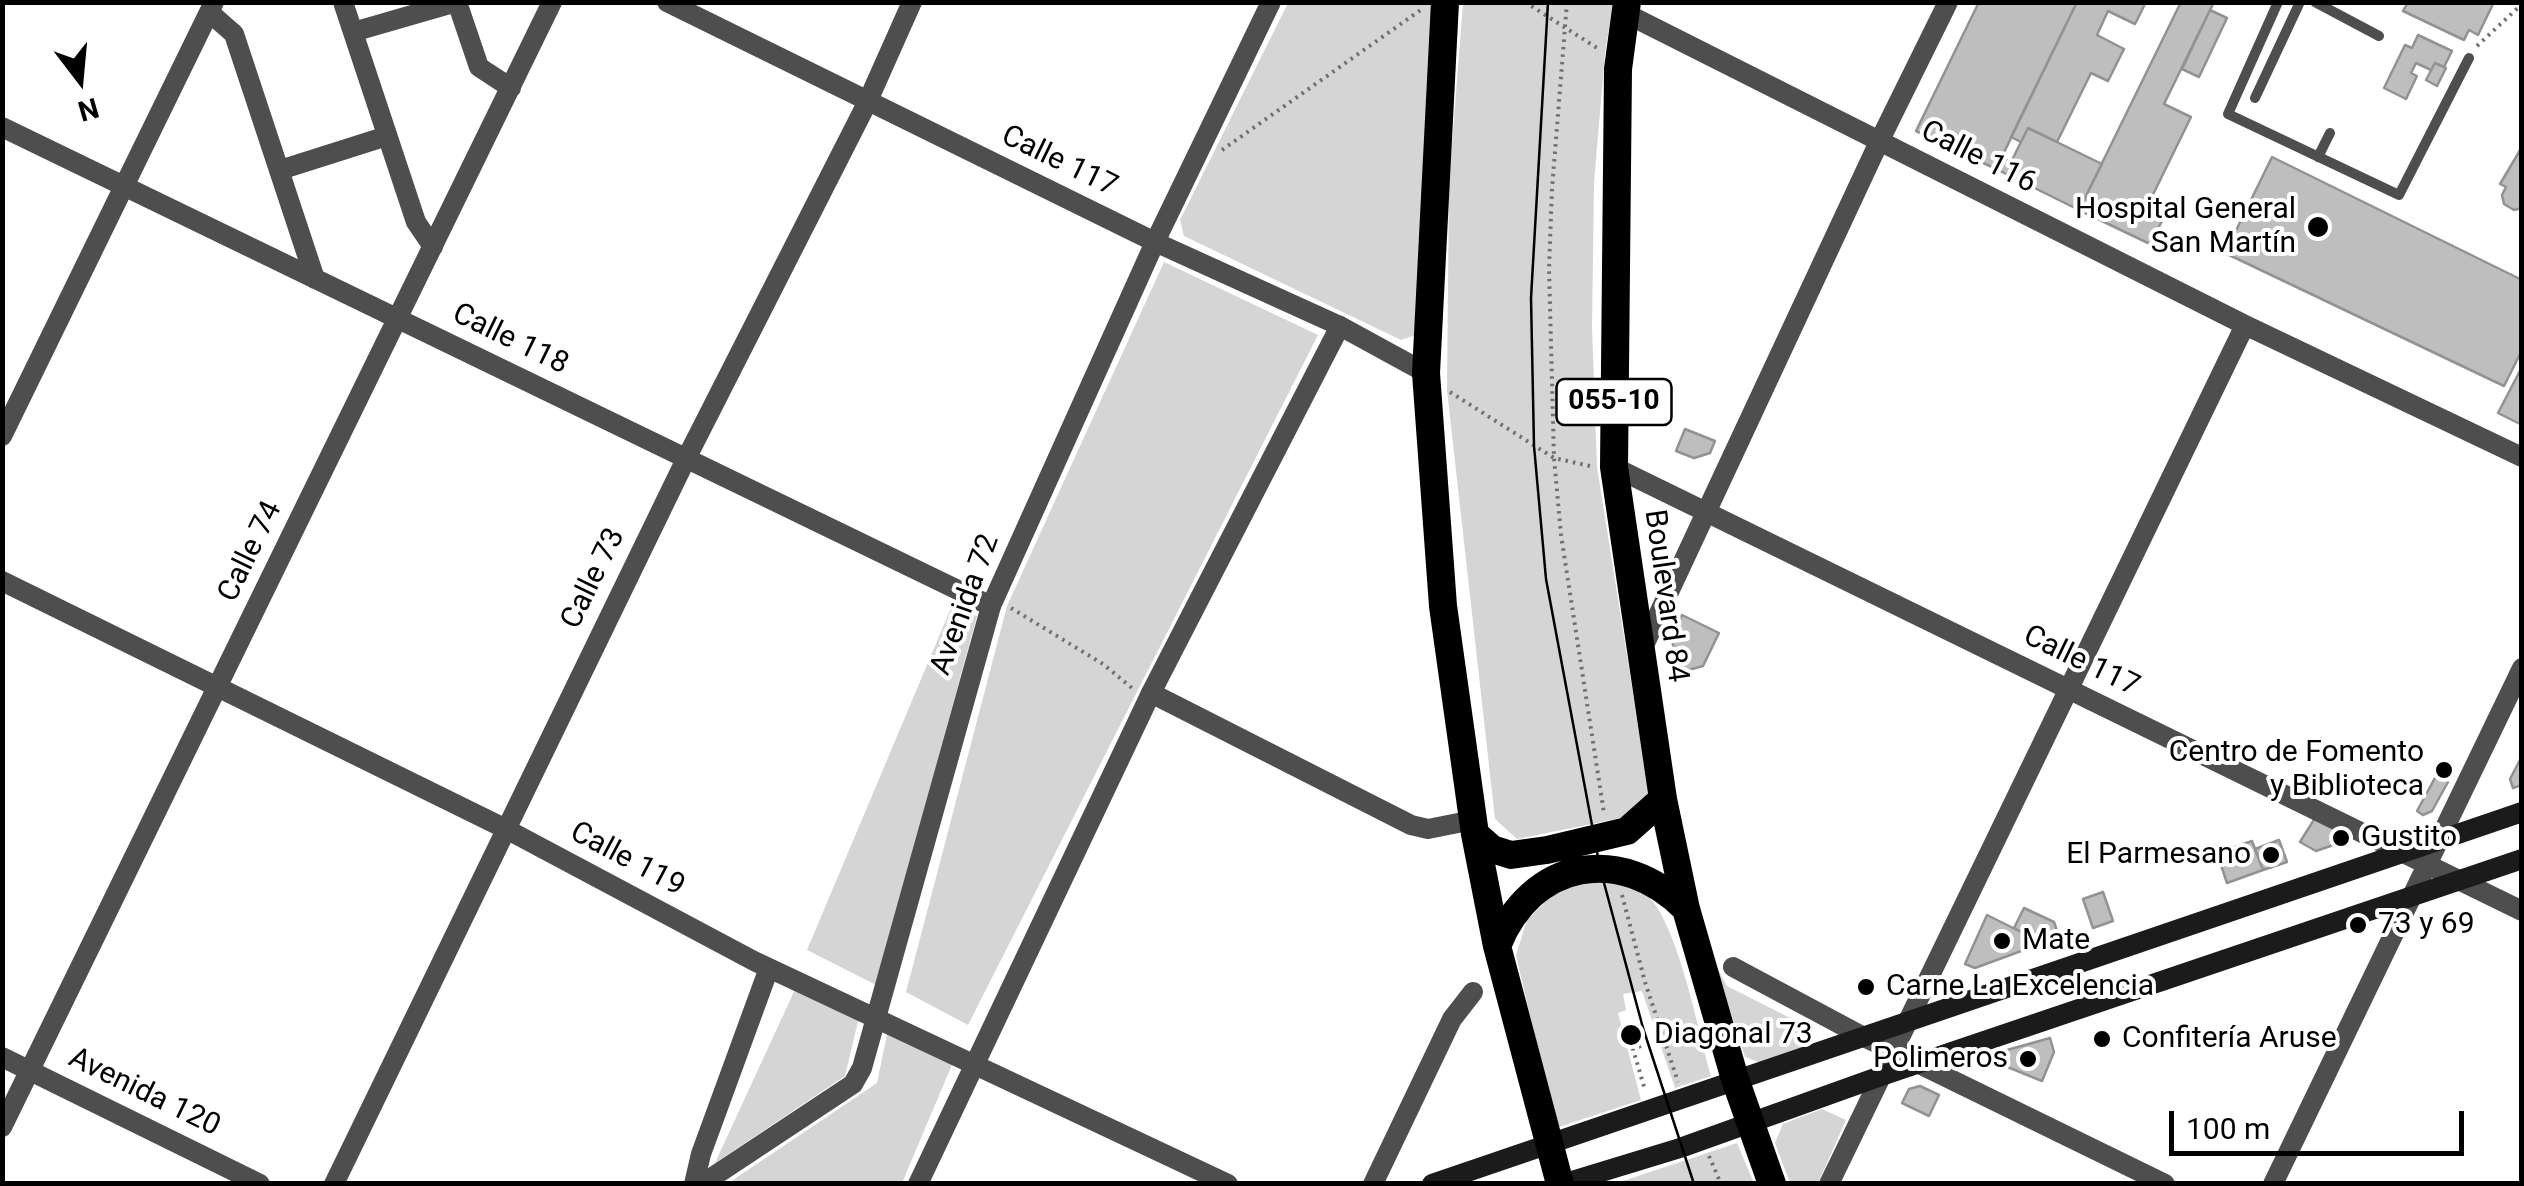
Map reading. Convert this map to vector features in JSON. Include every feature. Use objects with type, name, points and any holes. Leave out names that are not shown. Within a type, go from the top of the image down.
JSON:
[{"type":"highway","points":[[1444,2],[1426,373],[1443,606],[1474,828],[1497,946],[1561,1184]]},
{"type":"highway","name":"Boulevard 84","points":[[1626,8],[1618,61],[1614,467],[1663,799],[1686,909],[1735,1079],[1772,1184]]},
{"type":"highway","points":[[1474,828],[1492,849],[1512,855],[1627,831],[1663,799]]},
{"type":"highway","points":[[1497,946],[1505,925],[1534,891],[1576,871],[1616,869],[1654,882],[1686,909]]},
{"type":"main road","points":[[1432,1184],[2522,812]]},
{"type":"main road","points":[[1561,1184],[1680,1148],[1918,1063],[2522,859]]},
{"type":"street","points":[[343,2],[416,222],[433,248]]},
{"type":"street","points":[[353,32],[457,2],[480,67],[511,88]]},
{"type":"street","name":"Calle 74","points":[[2,1128],[552,2]]},
{"type":"street","name":"Calle 117","points":[[668,2],[1155,242],[1340,326],[1426,373]]},
{"type":"street","name":"Calle 73","points":[[334,1184],[686,460],[868,103],[912,2]]},
{"type":"street","name":"Avenida 72","points":[[698,1184],[853,1084],[862,1068],[991,606],[1155,242],[1271,2]]},
{"type":"street","points":[[1640,656],[1948,2]]},
{"type":"street","points":[[2,436],[212,7],[234,34],[316,279]]},
{"type":"street","name":"Calle 116","points":[[1626,8],[1879,142],[2245,325],[2522,457]]},
{"type":"street","name":"Calle 118","points":[[2,127],[991,606]]},
{"type":"street","points":[[280,170],[386,136]]},
{"type":"street","points":[[1829,1184],[2245,325]]},
{"type":"street","points":[[918,1184],[1151,693],[1340,326]]},
{"type":"street","name":"Calle 117","points":[[1614,467],[2522,911]]},
{"type":"street","name":"Calle 119","points":[[2,580],[506,829],[769,968],[1228,1184]]},
{"type":"street","points":[[2273,1184],[2522,668]]},
{"type":"street","points":[[1151,693],[1411,825],[1428,829],[1474,828]]},
{"type":"street","points":[[1734,967],[1862,1036],[2165,1184]]},
{"type":"street","points":[[698,1184],[700,1154],[769,968]]},
{"type":"street","points":[[1374,1184],[1452,1020],[1474,992]]},
{"type":"street","name":"Avenida 120","points":[[2,1057],[260,1184]]},
{"type":"lane","points":[[2278,2],[2228,114],[2399,195],[2469,58]]},
{"type":"lane","points":[[2255,98],[2300,2]]},
{"type":"lane","points":[[2315,2],[2379,36]]},
{"type":"lane","points":[[2318,156],[2330,133]]},
{"type":"path","points":[[1216,154],[1431,2]]},
{"type":"path","points":[[1526,2],[1618,61]]},
{"type":"path","points":[[1566,2],[1549,268],[1554,458],[1561,535],[1608,836]]},
{"type":"path","points":[[2469,58],[2482,39],[2522,4]]},
{"type":"path","points":[[1426,373],[1554,458],[1598,468],[1614,467]]},
{"type":"path","points":[[991,606],[1007,606],[1103,664],[1133,689],[1151,693]]},
{"type":"path","points":[[1616,869],[1644,982],[1683,1098]]},
{"type":"path","points":[[1641,1046],[1633,1049],[1650,1108]]},
{"type":"path","points":[[1702,1138],[1720,1184]]},
{"type":"shaded area","points":[[1288,3],[1436,3],[1416,335],[1401,340],[1184,236],[1180,220]]},
{"type":"shaded area","points":[[1463,3],[1613,3],[1594,183],[1592,327],[1597,467],[1649,794],[1632,816],[1517,839],[1495,819],[1447,390],[1449,182]]},
{"type":"shaded area","points":[[1164,262],[1318,335],[968,1025],[906,992],[1007,606]]},
{"type":"shaded area","points":[[951,608],[977,616],[876,985],[807,950]]},
{"type":"shaded area","points":[[1593,881],[1632,887],[1657,907],[1677,951],[1711,1076],[1675,1088],[1642,991],[1623,994],[1626,1010],[1618,1013],[1641,1100],[1556,1128],[1516,955],[1527,920],[1559,889]]},
{"type":"shaded area","points":[[1716,966],[1727,986],[1810,1028],[1813,1039],[1807,1047],[1764,1064],[1745,1057]]},
{"type":"shaded area","points":[[798,983],[859,1017],[845,1076],[715,1163]]},
{"type":"shaded area","points":[[889,1025],[954,1060],[902,1183],[727,1184],[877,1083]]},
{"type":"shaded area","points":[[1822,1109],[1846,1120],[1818,1183],[1790,1183],[1775,1143],[1783,1124]]},
{"type":"shaded area","points":[[1737,1143],[1754,1183],[1617,1183]]},
{"type":"building","points":[[1979,2],[2077,2],[1996,169],[1916,131]]},
{"type":"building","points":[[2077,2],[2146,2],[2135,24],[2108,11],[2097,35],[2124,49],[2108,81],[2091,73],[2057,142],[2028,128],[2021,142],[2011,137]]},
{"type":"building","points":[[2181,2],[2214,2],[2164,104],[2191,117],[2144,213],[2162,221],[2150,244],[2079,210]]},
{"type":"building","points":[[2408,2],[2494,2],[2478,35],[2469,30],[2464,40],[2403,11]]},
{"type":"building","points":[[2210,10],[2227,18],[2199,77],[2182,69]]},
{"type":"building","points":[[2418,35],[2452,51],[2444,67],[2435,63],[2431,70],[2416,63],[2411,73],[2417,76],[2406,99],[2384,88],[2405,45],[2412,48]]},
{"type":"building","points":[[2435,63],[2446,68],[2437,86],[2426,80]]},
{"type":"building","points":[[2028,128],[2102,164],[2079,210],[1996,169],[2002,158],[2011,162]]},
{"type":"building","points":[[2522,147],[2522,208],[2514,210],[2504,204],[2502,195],[2506,187],[2500,184]]},
{"type":"building","points":[[2272,157],[2522,280],[2522,350],[2504,386],[2225,253]]},
{"type":"building","points":[[2522,367],[2522,425],[2498,413]]},
{"type":"building","points":[[1685,429],[1715,441],[1710,453],[1694,458],[1676,451]]},
{"type":"building","points":[[1682,615],[1719,633],[1703,666],[1681,672],[1671,638]]},
{"type":"building","points":[[2522,756],[2522,785],[2513,788],[2510,779]]},
{"type":"building","points":[[2436,776],[2448,782],[2432,811],[2423,815],[2417,811]]},
{"type":"building","points":[[2315,818],[2342,833],[2345,841],[2316,851],[2300,842]]},
{"type":"building","name":"El Parmesano","points":[[2279,840],[2287,862],[2263,870],[2255,849]]},
{"type":"building","points":[[2252,841],[2263,870],[2227,883],[2217,853]]},
{"type":"building","points":[[2103,892],[2113,921],[2093,928],[2083,899]]},
{"type":"building","points":[[2024,908],[2054,922],[2059,937],[2032,947],[2027,935],[2014,928]]},
{"type":"building","name":"Mate","points":[[1987,915],[2027,935],[2032,947],[1975,968],[1965,964]]},
{"type":"building","name":"Polimeros","points":[[2050,1038],[2054,1052],[2042,1081],[2005,1066],[2007,1050]]},
{"type":"building","points":[[1920,1086],[1939,1095],[1929,1116],[1902,1103],[1909,1089]]},
{"type":"tram line","points":[[1548,2],[1531,298],[1534,446],[1546,579],[1600,868],[1643,1028],[1694,1184]]},
{"type":"place","name":"Hospital General San Martín","points":[[2318,227]]},
{"type":"place","name":"Centro de Fomento y Biblioteca","points":[[2444,770]]},
{"type":"place","name":"Gustito","points":[[2341,838]]},
{"type":"place","name":"El Parmesano","points":[[2271,855]]},
{"type":"place","name":"73 y 69","points":[[2358,925]]},
{"type":"place","name":"Mate","points":[[2002,941]]},
{"type":"place","name":"Carne La Excelencia","points":[[1866,987]]},
{"type":"place","name":"Diagonal 73","points":[[1631,1035]]},
{"type":"place","name":"Confitería Aruse","points":[[2102,1039]]},
{"type":"place","name":"Polimeros","points":[[2028,1059]]}]
